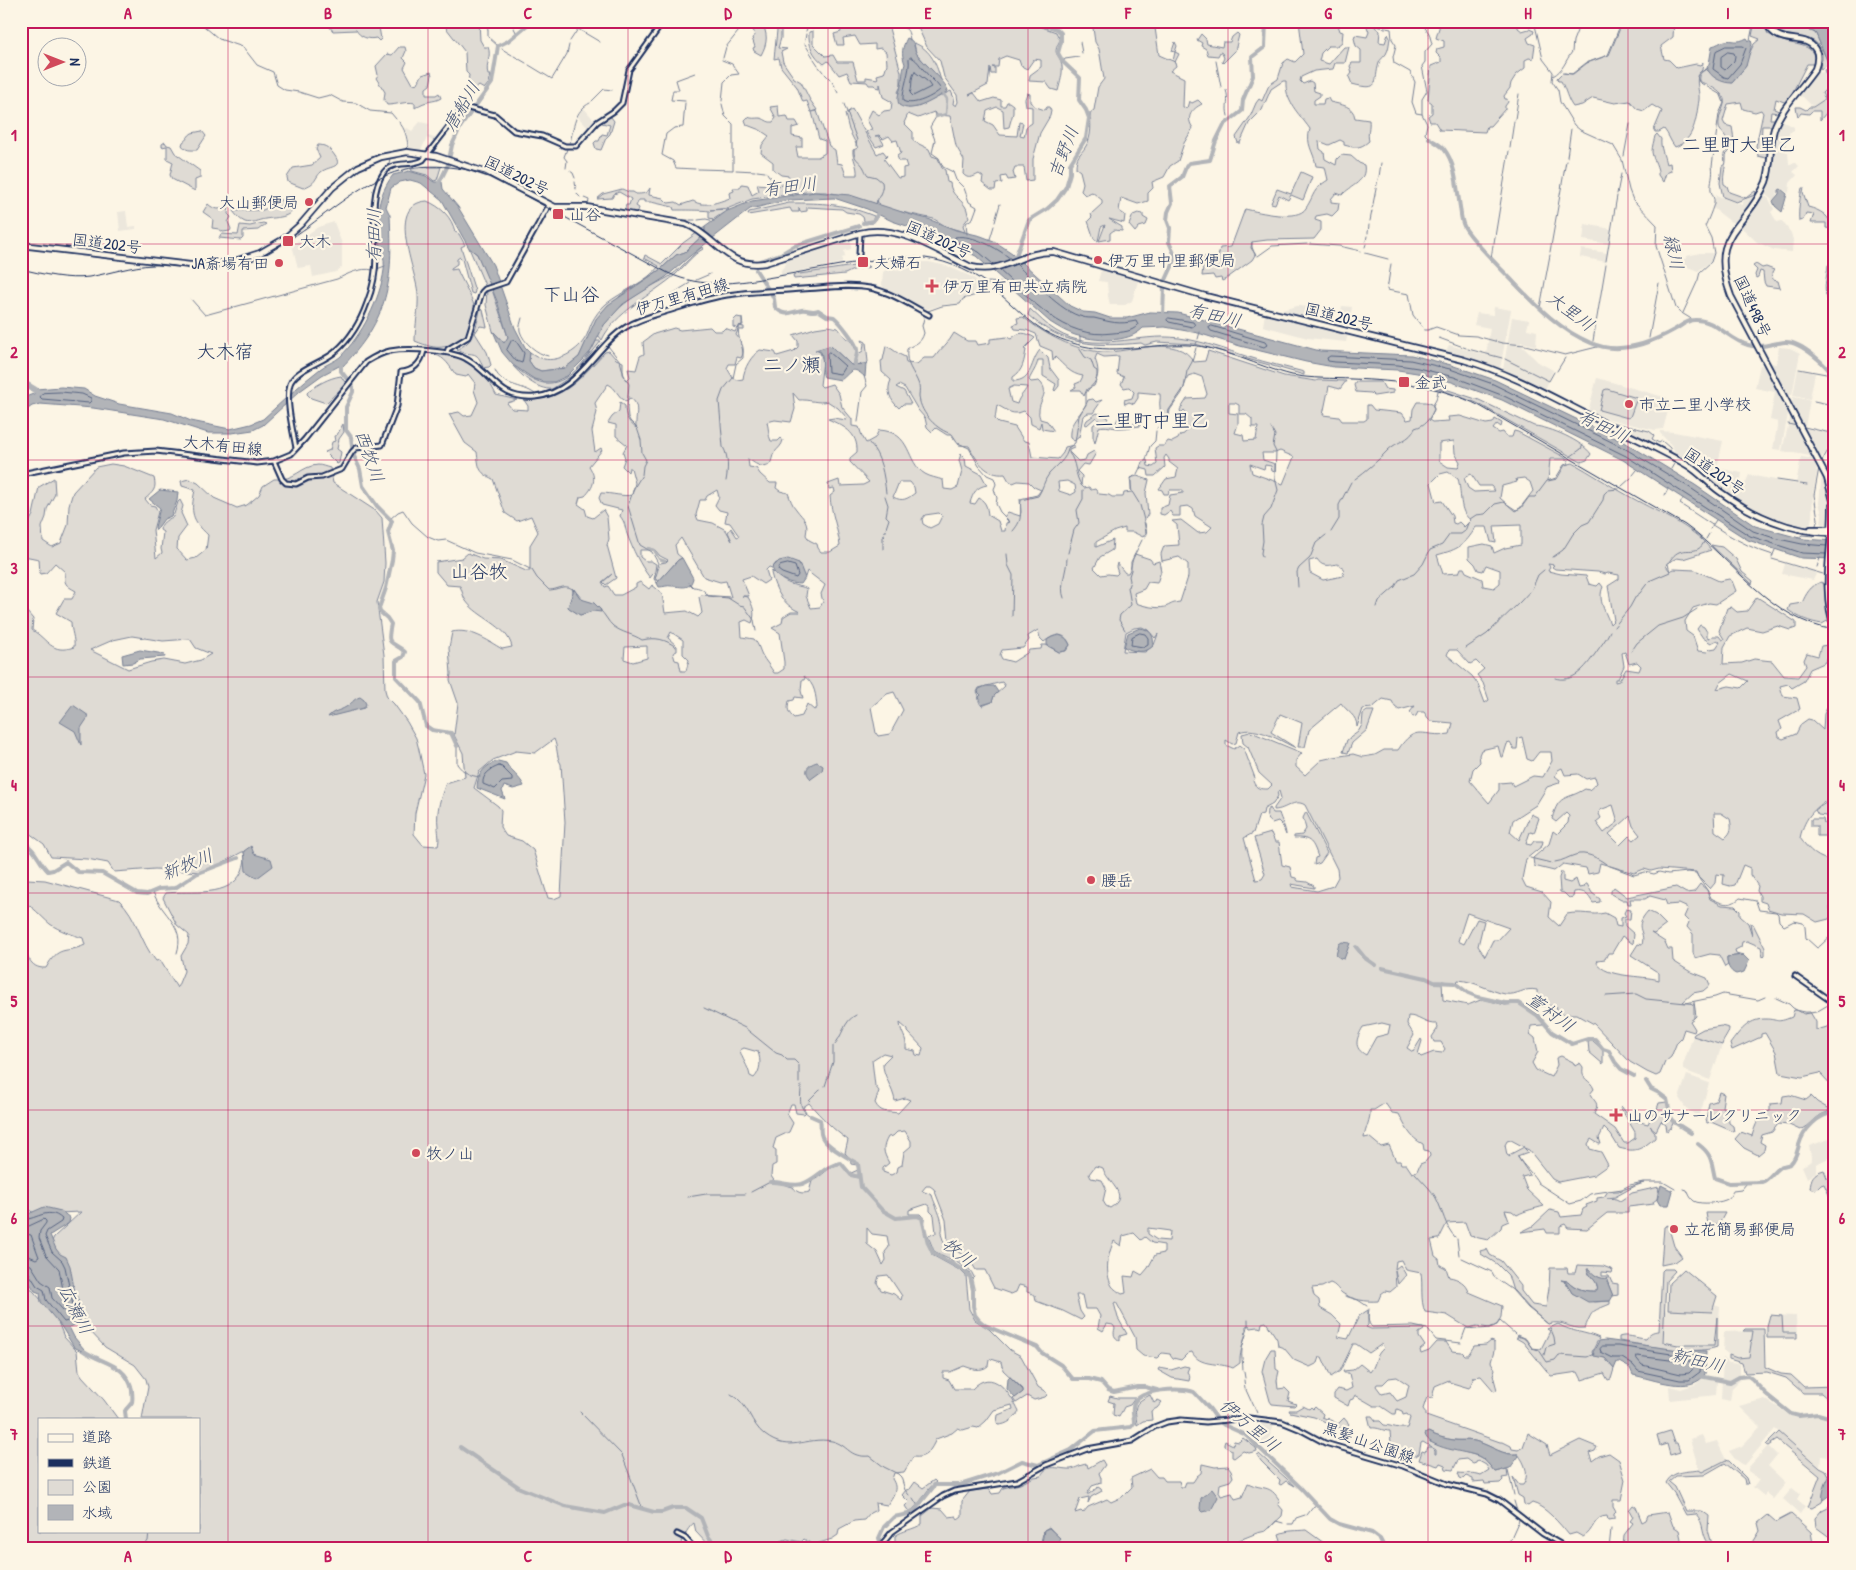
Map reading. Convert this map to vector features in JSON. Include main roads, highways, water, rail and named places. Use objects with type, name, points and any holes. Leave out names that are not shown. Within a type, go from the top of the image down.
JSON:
[{"type":"highway","name":"国道498号","points":[[1765,21],[1778,35],[1809,42],[1815,50],[1818,61],[1815,69],[1776,124],[1771,140],[1770,165],[1766,182],[1755,201],[1735,226],[1726,245],[1724,265],[1726,280],[1731,296],[1822,469],[1835,508]]},
{"type":"highway","name":"国道202号","points":[[21,245],[190,264],[229,263],[260,253],[284,239],[301,224],[332,188],[358,166],[389,154],[407,152],[445,159],[490,174],[555,207],[597,208],[680,223],[699,231],[725,254],[750,264],[779,259],[860,233],[874,231],[895,232],[907,236],[970,267],[989,269],[1001,267],[1037,253],[1054,252],[1205,296],[1479,364],[1528,384],[1655,447],[1689,466],[1728,497],[1759,516],[1796,528],[1818,532],[1833,532]]},
{"type":"highway","name":"国道498号","points":[[1831,492],[1833,532]]},
{"type":"highway","points":[[1835,520],[1829,591],[1835,629]]},
{"type":"main road","points":[[296,448],[289,392],[290,386],[295,376],[322,362],[344,344],[367,304],[375,272],[374,222],[376,196],[383,174],[391,166],[418,163],[428,155],[464,108],[495,115],[514,131],[542,136],[565,146],[576,146],[597,122],[614,111],[622,103],[629,70],[664,21]]},
{"type":"main road","points":[[447,352],[448,349],[468,337],[482,292],[506,282],[549,205]]},
{"type":"main road","points":[[859,255],[860,233]]},
{"type":"main road","name":"伊万里有田線","points":[[296,448],[366,362],[380,354],[396,351],[424,351],[447,352],[463,356],[504,391],[518,396],[535,397],[553,392],[573,380],[613,338],[631,324],[718,296],[736,293],[856,286],[886,293],[929,315]]},
{"type":"main road","points":[[274,461],[282,480],[286,483],[296,484],[308,478],[322,477],[342,469],[353,451],[358,447],[370,448],[382,445],[396,406],[400,372],[416,366],[422,359],[424,351]]},
{"type":"main road","name":"大木有田線","points":[[21,474],[124,454],[156,451],[258,463],[274,461],[290,454],[296,448]]},
{"type":"main road","points":[[1795,976],[1835,1004]]},
{"type":"main road","name":"黒髪山公園線","points":[[880,1547],[888,1536],[943,1496],[954,1491],[1018,1481],[1046,1465],[1087,1449],[1132,1441],[1154,1427],[1167,1422],[1254,1418],[1282,1422],[1325,1443],[1410,1468],[1446,1484],[1487,1494],[1499,1500],[1542,1534],[1569,1549]]},
{"type":"main road","points":[[677,1534],[685,1538],[695,1549]]},
{"type":"water","points":[[1819,21],[1835,22],[1835,64],[1829,65],[1816,34],[1809,31]]},
{"type":"water","points":[[907,38],[912,41],[917,54],[943,82],[948,91],[931,101],[911,108],[899,105],[898,99],[905,64],[903,51]]},
{"type":"water","points":[[1747,38],[1749,41],[1751,40],[1752,44],[1746,66],[1732,83],[1720,81],[1710,74],[1707,67],[1712,46],[1725,41],[1740,41]]},
{"type":"water","points":[[409,171],[426,176],[434,182],[442,182],[443,189],[458,207],[493,265],[515,328],[525,347],[530,352],[529,361],[534,368],[541,371],[565,368],[579,357],[596,319],[608,305],[661,269],[676,255],[685,252],[705,233],[705,227],[727,211],[752,201],[815,192],[850,195],[994,241],[1012,253],[1070,306],[1083,312],[1095,313],[1110,318],[1127,318],[1150,312],[1178,313],[1320,351],[1411,355],[1451,365],[1495,380],[1626,443],[1695,485],[1755,526],[1803,539],[1835,541],[1835,559],[1801,558],[1748,540],[1623,460],[1502,400],[1452,382],[1398,370],[1334,367],[1306,362],[1240,346],[1198,333],[1165,327],[1143,328],[1129,337],[1110,340],[1092,339],[1075,335],[1050,322],[976,256],[922,231],[834,198],[789,200],[750,209],[666,277],[623,304],[604,325],[591,351],[567,376],[554,382],[545,382],[534,379],[513,365],[502,352],[493,331],[504,343],[508,337],[497,301],[477,254],[469,248],[442,200],[421,183],[410,180],[400,182],[391,188],[386,207],[390,215],[391,238],[389,279],[379,315],[370,332],[341,368],[339,366],[322,375],[300,391],[263,425],[253,430],[232,433],[208,433],[164,419],[93,408],[40,404],[32,406],[21,414],[21,404],[28,396],[36,393],[36,389],[61,387],[84,389],[95,396],[119,404],[172,413],[191,421],[230,429],[263,419],[322,367],[340,357],[363,328],[379,293],[384,270],[384,258],[377,223],[381,198],[393,175]]},
{"type":"water","points":[[1781,189],[1787,194],[1782,212],[1775,206],[1773,201]]},
{"type":"water","points":[[829,346],[851,365],[866,364],[865,377],[855,370],[841,380],[824,377],[821,352],[817,350]]},
{"type":"water","points":[[160,490],[178,492],[177,501],[171,516],[164,519],[156,530],[155,527],[160,508],[149,499]]},
{"type":"water","points":[[682,558],[693,578],[690,585],[685,587],[659,587],[657,583]]},
{"type":"water","points":[[788,559],[799,563],[805,578],[801,584],[784,580],[774,572],[772,568],[779,561]]},
{"type":"water","points":[[574,589],[581,599],[594,603],[601,612],[593,611],[580,615],[569,608]]},
{"type":"water","points":[[1140,628],[1147,630],[1151,634],[1153,646],[1150,649],[1139,651],[1124,647],[1128,633]]},
{"type":"water","points":[[1059,635],[1066,638],[1070,645],[1065,651],[1059,652],[1047,645],[1047,640]]},
{"type":"water","points":[[140,650],[164,654],[165,657],[140,659],[133,663],[123,664],[122,655]]},
{"type":"water","points":[[986,686],[994,686],[998,692],[992,702],[982,705],[979,697],[981,695],[978,692],[979,689]]},
{"type":"water","points":[[360,697],[366,704],[364,708],[328,717],[332,713],[348,706]]},
{"type":"water","points":[[73,705],[89,716],[81,728],[81,745],[75,731],[60,722]]},
{"type":"water","points":[[498,761],[506,763],[524,786],[513,789],[504,786],[502,791],[505,799],[477,788],[480,774],[489,765]]},
{"type":"water","points":[[817,762],[823,766],[822,771],[811,779],[807,769]]},
{"type":"water","points":[[251,846],[254,854],[271,859],[273,866],[257,878],[246,871],[244,851]]},
{"type":"water","points":[[1342,942],[1350,943],[1344,959],[1336,955],[1339,944]]},
{"type":"water","points":[[1743,955],[1749,961],[1744,972],[1736,974],[1729,967],[1727,957]]},
{"type":"water","points":[[1661,1185],[1673,1191],[1669,1205],[1660,1205],[1657,1200]]},
{"type":"water","points":[[44,1207],[61,1211],[70,1218],[69,1223],[50,1235],[56,1249],[66,1257],[70,1266],[75,1293],[82,1315],[79,1324],[69,1327],[74,1337],[89,1355],[74,1347],[61,1326],[41,1302],[40,1293],[35,1291],[21,1270],[21,1214],[26,1215]]},
{"type":"water","points":[[1587,1269],[1600,1278],[1608,1278],[1607,1281],[1613,1296],[1610,1301],[1588,1302],[1572,1293],[1566,1282],[1561,1280],[1568,1281],[1581,1289],[1597,1291],[1596,1282]]},
{"type":"water","points":[[1605,1340],[1679,1350],[1706,1351],[1705,1374],[1691,1384],[1682,1385],[1633,1375],[1630,1368],[1619,1362],[1617,1362],[1614,1369],[1605,1358],[1594,1356],[1593,1352],[1599,1341]]},
{"type":"water","points":[[1010,1377],[1023,1390],[1015,1398],[1007,1389]]},
{"type":"water","points":[[1428,1432],[1447,1439],[1475,1441],[1502,1452],[1518,1454],[1519,1456],[1510,1468],[1495,1472],[1478,1456],[1448,1449],[1433,1443],[1425,1434]]},
{"type":"water","points":[[1832,1473],[1835,1473],[1835,1491],[1823,1500],[1825,1486]]},
{"type":"water","points":[[1212,1489],[1218,1497],[1211,1510],[1203,1512],[1200,1509],[1201,1498]]},
{"type":"water","points":[[1049,1528],[1060,1538],[1052,1549],[1041,1549],[1044,1530]]},
{"type":"waterway","points":[[21,34],[30,21]]},
{"type":"waterway","points":[[198,21],[219,39],[243,47],[257,65],[273,72],[277,85],[285,90],[318,98],[330,95],[343,102],[356,103],[370,111],[391,113],[396,119]]},
{"type":"waterway","points":[[485,21],[488,37],[498,46]]},
{"type":"waterway","points":[[515,21],[513,26],[517,34]]},
{"type":"waterway","name":"唐船川","points":[[438,185],[448,165],[452,145],[461,126],[492,83],[498,46],[508,41],[532,21]]},
{"type":"waterway","points":[[806,31],[810,21]]},
{"type":"waterway","points":[[895,21],[896,24],[907,30],[910,40]]},
{"type":"waterway","name":"吉野川","points":[[1014,261],[1029,220],[1047,209],[1057,200],[1066,187],[1070,173],[1070,164],[1086,138],[1089,118],[1079,100],[1080,78],[1063,62],[1058,53],[1061,33],[1057,29],[1045,25],[1042,21]]},
{"type":"waterway","points":[[1165,282],[1176,258],[1169,242],[1170,228],[1167,220],[1172,203],[1170,186],[1182,177],[1189,163],[1210,160],[1224,125],[1242,111],[1243,100],[1253,76],[1252,57],[1265,47],[1266,21]]},
{"type":"waterway","points":[[1373,21],[1378,27],[1391,29],[1392,39],[1396,45],[1393,57],[1394,63],[1410,72],[1415,82],[1412,102],[1416,113],[1422,114]]},
{"type":"waterway","name":"大里川","points":[[1420,21],[1429,33],[1432,44],[1425,52],[1425,62],[1422,66],[1427,91],[1422,99],[1422,114],[1427,124],[1425,134],[1429,138]]},
{"type":"waterway","name":"緑川","points":[[1534,21],[1543,59],[1553,72],[1552,81],[1558,90],[1560,102],[1574,125],[1580,130],[1613,145],[1622,160],[1633,200],[1657,225],[1656,246],[1676,308],[1693,320]]},
{"type":"waterway","points":[[1553,76],[1562,68],[1572,52],[1573,41],[1577,31],[1575,21]]},
{"type":"waterway","points":[[1564,73],[1572,74],[1586,63],[1608,55],[1622,21]]},
{"type":"waterway","points":[[1750,40],[1754,21]]},
{"type":"waterway","points":[[723,58],[726,47],[742,27]]},
{"type":"waterway","points":[[570,41],[578,29],[600,42]]},
{"type":"waterway","points":[[805,40],[806,34]]},
{"type":"waterway","points":[[1080,42],[1082,53]]},
{"type":"waterway","points":[[805,44],[813,57]]},
{"type":"waterway","points":[[529,65],[552,79],[567,54],[569,45]]},
{"type":"waterway","points":[[502,49],[512,55]]},
{"type":"waterway","points":[[514,56],[526,63]]},
{"type":"waterway","points":[[1063,62],[1065,59],[1079,57]]},
{"type":"waterway","points":[[814,59],[818,65]]},
{"type":"waterway","points":[[722,60],[732,64],[739,74],[731,75],[724,82],[722,101]]},
{"type":"waterway","points":[[1216,61],[1221,87]]},
{"type":"waterway","points":[[819,67],[823,72]]},
{"type":"waterway","points":[[1683,313],[1700,272],[1711,262],[1714,253],[1711,238],[1705,226],[1714,203],[1711,191],[1712,166],[1719,114],[1724,103],[1721,95],[1699,82],[1697,76],[1708,68]]},
{"type":"waterway","points":[[685,101],[671,100],[673,90],[679,90],[676,80],[695,73]]},
{"type":"waterway","points":[[825,74],[830,79]]},
{"type":"waterway","points":[[832,82],[835,86]]},
{"type":"waterway","points":[[592,101],[604,89],[612,90]]},
{"type":"waterway","points":[[836,89],[838,93]]},
{"type":"waterway","points":[[1226,90],[1228,116]]},
{"type":"waterway","points":[[936,117],[946,114],[947,99],[942,92]]},
{"type":"waterway","points":[[1515,119],[1519,94]]},
{"type":"waterway","points":[[570,143],[578,115],[590,103]]},
{"type":"waterway","points":[[685,103],[683,127],[674,128],[666,134],[662,155],[673,161],[676,168],[695,169]]},
{"type":"waterway","points":[[698,169],[733,170],[733,124],[725,116],[722,104]]},
{"type":"waterway","points":[[844,104],[857,140],[856,146]]},
{"type":"waterway","points":[[934,113],[936,117],[930,127],[935,140],[932,153],[939,158],[943,167],[953,172],[956,180],[964,188],[969,202],[977,207],[973,218],[966,223],[967,234]]},
{"type":"waterway","points":[[1510,148],[1514,121]]},
{"type":"waterway","points":[[399,122],[407,139],[408,146],[405,149]]},
{"type":"waterway","name":"緑川","points":[[1624,156],[1630,124]]},
{"type":"waterway","points":[[1567,157],[1571,129]]},
{"type":"waterway","name":"大里川","points":[[1429,138],[1442,147],[1448,155],[1455,177],[1462,221],[1471,236],[1542,311],[1578,337],[1601,346],[1623,348],[1654,340],[1689,321],[1701,320],[1708,322],[1734,339],[1748,345],[1762,346],[1785,342],[1799,346],[1820,361],[1835,379]]},
{"type":"waterway","points":[[566,168],[567,161],[564,157],[567,149]]},
{"type":"waterway","points":[[854,150],[856,158],[867,174],[876,177],[882,182],[877,203]]},
{"type":"waterway","points":[[1494,243],[1509,151]]},
{"type":"waterway","points":[[389,164],[390,158],[402,155]]},
{"type":"waterway","points":[[1550,252],[1566,161]]},
{"type":"waterway","points":[[1379,177],[1381,163]]},
{"type":"waterway","points":[[736,170],[755,171]]},
{"type":"waterway","points":[[570,171],[575,178]]},
{"type":"waterway","name":"有田川","points":[[757,171],[765,172]]},
{"type":"waterway","name":"有田川","points":[[767,173],[788,187],[793,196]]},
{"type":"waterway","points":[[1617,194],[1621,174]]},
{"type":"waterway","points":[[1373,204],[1378,179]]},
{"type":"waterway","points":[[575,182],[576,189]]},
{"type":"waterway","points":[[577,194],[580,197]]},
{"type":"waterway","points":[[1606,261],[1617,196]]},
{"type":"waterway","points":[[584,198],[589,200],[588,205]]},
{"type":"waterway","points":[[995,222],[1000,204]]},
{"type":"waterway","points":[[863,223],[873,221],[880,211]]},
{"type":"waterway","points":[[1370,221],[1372,211]]},
{"type":"waterway","points":[[683,220],[688,220]]},
{"type":"waterway","points":[[690,220],[695,220]]},
{"type":"waterway","points":[[698,220],[714,221]]},
{"type":"waterway","points":[[1368,233],[1369,225]]},
{"type":"waterway","points":[[760,261],[781,254],[794,246],[859,226]]},
{"type":"waterway","points":[[990,239],[994,226]]},
{"type":"waterway","points":[[1366,241],[1367,236]]},
{"type":"waterway","points":[[1252,242],[1251,248],[1256,255]]},
{"type":"waterway","points":[[1258,256],[1272,246],[1307,244]]},
{"type":"waterway","points":[[1310,244],[1339,246],[1361,251]]},
{"type":"waterway","points":[[1491,259],[1493,245]]},
{"type":"waterway","points":[[1365,252],[1388,259]]},
{"type":"waterway","points":[[1540,308],[1550,255]]},
{"type":"waterway","points":[[1391,264],[1387,290],[1409,294],[1413,315],[1423,328]]},
{"type":"waterway","points":[[1593,341],[1606,264]]},
{"type":"waterway","name":"有田川","points":[[377,269],[385,266]]},
{"type":"waterway","name":"有田川","points":[[190,298],[205,315],[337,279],[359,270],[373,270]]},
{"type":"waterway","points":[[756,270],[768,289]]},
{"type":"waterway","points":[[696,280],[710,274]]},
{"type":"waterway","points":[[988,282],[1001,283]]},
{"type":"waterway","points":[[667,297],[690,283]]},
{"type":"waterway","points":[[1649,338],[1659,283]]},
{"type":"waterway","points":[[928,311],[942,306],[960,304],[963,299],[976,295],[986,284]]},
{"type":"waterway","points":[[1163,317],[1164,287]]},
{"type":"waterway","points":[[772,295],[775,307],[782,312],[818,310],[827,316],[834,317],[848,333],[856,347],[855,365]]},
{"type":"waterway","points":[[658,303],[666,298]]},
{"type":"waterway","points":[[522,318],[520,329],[524,339],[535,350],[548,356]]},
{"type":"waterway","points":[[924,318],[922,326],[923,337],[907,349],[907,359],[919,385],[920,403],[926,415],[935,425],[952,434],[958,443],[969,448],[979,466],[987,475],[994,478],[996,484],[994,489],[997,498],[996,504],[1000,512],[1008,520],[1008,523]]},
{"type":"waterway","points":[[726,481],[728,464],[723,447],[719,401],[723,390],[733,378],[736,364],[743,358],[738,331],[739,326],[743,325],[742,319]]},
{"type":"waterway","points":[[1424,330],[1436,327],[1459,335],[1476,336],[1502,343],[1525,345],[1565,355],[1601,346]]},
{"type":"waterway","points":[[1198,339],[1200,332]]},
{"type":"waterway","points":[[1080,336],[1080,343]]},
{"type":"waterway","points":[[1439,338],[1466,348]]},
{"type":"waterway","points":[[608,346],[620,361],[629,384],[628,417],[637,428],[641,440],[642,453],[646,460],[642,475],[634,488],[628,506],[640,545],[652,552],[658,563],[654,579],[657,583]]},
{"type":"waterway","points":[[1013,531],[1020,519],[1021,500],[1038,496],[1047,476],[1063,459],[1068,448],[1075,443],[1079,416],[1086,404],[1086,393],[1097,375],[1091,360],[1085,357],[1079,348]]},
{"type":"waterway","points":[[1157,428],[1167,418],[1169,410],[1184,388],[1187,371],[1196,348]]},
{"type":"waterway","points":[[1468,349],[1502,358]]},
{"type":"waterway","points":[[1557,371],[1565,358]]},
{"type":"waterway","points":[[1505,359],[1549,381],[1554,372]]},
{"type":"waterway","name":"西牧川","points":[[341,365],[341,371],[353,387],[353,392],[346,407],[346,430],[351,437],[353,454],[360,469],[363,486],[377,506],[392,521],[388,532],[393,551],[392,560],[386,588],[379,608],[380,612],[391,624],[389,637],[391,642],[405,652],[403,657],[396,661],[396,677],[420,702],[426,726],[432,730],[451,733],[457,746]]},
{"type":"waterway","points":[[1799,369],[1826,374]]},
{"type":"waterway","points":[[495,370],[502,380],[535,394]]},
{"type":"waterway","points":[[858,422],[862,392],[867,386],[864,376]]},
{"type":"waterway","points":[[21,380],[36,389],[28,387],[39,394]]},
{"type":"waterway","points":[[1355,479],[1392,447],[1410,436],[1415,428],[1427,421],[1434,410],[1433,405],[1438,391]]},
{"type":"waterway","points":[[538,394],[544,392]]},
{"type":"waterway","name":"大里川","points":[[1835,394],[1833,403],[1835,423]]},
{"type":"waterway","points":[[1814,401],[1828,404]]},
{"type":"waterway","name":"有田川","points":[[1610,423],[1649,431],[1654,435],[1652,439],[1659,443],[1662,441],[1670,448],[1671,453]]},
{"type":"waterway","points":[[1788,424],[1797,426]]},
{"type":"waterway","points":[[1804,427],[1835,434]]},
{"type":"waterway","points":[[1262,557],[1262,525],[1264,517],[1271,509],[1278,490],[1275,478],[1276,452],[1273,446],[1275,435],[1271,428]]},
{"type":"waterway","points":[[1146,460],[1150,446],[1155,441],[1156,431]]},
{"type":"waterway","points":[[869,443],[879,459],[886,493]]},
{"type":"waterway","points":[[1570,457],[1581,449],[1583,445]]},
{"type":"waterway","points":[[1821,463],[1827,452],[1835,446]]},
{"type":"waterway","points":[[1069,453],[1082,486]]},
{"type":"waterway","points":[[1470,519],[1476,515],[1485,514],[1495,504],[1504,502],[1516,510],[1521,508],[1529,497],[1535,497],[1547,481],[1556,478],[1569,460]]},
{"type":"waterway","points":[[1137,474],[1143,462]]},
{"type":"waterway","points":[[1671,469],[1674,464]]},
{"type":"waterway","points":[[1816,525],[1818,519],[1814,495],[1819,468]]},
{"type":"waterway","points":[[1633,475],[1637,470]]},
{"type":"waterway","points":[[1134,476],[1131,479],[1131,490],[1139,503]]},
{"type":"waterway","points":[[1622,486],[1631,478]]},
{"type":"waterway","points":[[1777,480],[1797,483]]},
{"type":"waterway","points":[[1331,532],[1339,519],[1339,505],[1351,482]]},
{"type":"waterway","points":[[1800,484],[1807,485]]},
{"type":"waterway","points":[[1553,557],[1563,550],[1573,534],[1582,525],[1589,522],[1603,500],[1604,494],[1608,490],[1619,489]]},
{"type":"waterway","points":[[1665,495],[1668,489]]},
{"type":"waterway","points":[[1068,553],[1074,530],[1079,523],[1077,510],[1083,499],[1083,490]]},
{"type":"waterway","points":[[883,549],[883,537],[889,519],[886,516],[888,505],[885,496]]},
{"type":"waterway","points":[[1683,499],[1680,504],[1714,526],[1760,551],[1773,555]]},
{"type":"waterway","points":[[1140,505],[1144,520]]},
{"type":"waterway","points":[[390,519],[403,510],[412,523],[428,537],[438,541],[446,540],[475,553],[512,560],[532,570],[549,590],[568,587],[575,591]]},
{"type":"waterway","points":[[1712,526],[1716,520]]},
{"type":"waterway","points":[[1145,523],[1147,534],[1145,537]]},
{"type":"waterway","points":[[1377,607],[1379,601],[1395,587],[1399,580],[1414,574],[1423,564],[1430,550],[1442,545],[1450,534],[1461,534],[1465,531],[1468,523]]},
{"type":"waterway","points":[[1706,539],[1709,534]]},
{"type":"waterway","points":[[1798,538],[1802,535],[1814,536],[1815,534]]},
{"type":"waterway","points":[[1298,587],[1297,572],[1299,568],[1310,558],[1316,543],[1326,535]]},
{"type":"waterway","points":[[1125,630],[1119,620],[1120,615],[1131,605],[1128,587],[1131,562],[1142,540]]},
{"type":"waterway","points":[[1614,627],[1649,581],[1670,572],[1668,564],[1677,553],[1696,550],[1704,542]]},
{"type":"waterway","points":[[648,548],[654,550],[659,559],[665,561]]},
{"type":"waterway","points":[[1772,557],[1775,550]]},
{"type":"waterway","points":[[1007,554],[1008,565],[1013,575],[1012,616]]},
{"type":"waterway","points":[[1064,598],[1062,589],[1067,558]]},
{"type":"waterway","points":[[1817,567],[1820,558]]},
{"type":"waterway","points":[[1772,559],[1823,574]]},
{"type":"waterway","points":[[1466,648],[1487,634],[1520,602],[1532,589],[1538,575],[1544,570]]},
{"type":"waterway","points":[[689,583],[693,587],[700,588],[708,596],[728,598],[744,606],[754,620],[756,631]]},
{"type":"waterway","points":[[1631,652],[1637,643],[1658,626],[1683,618],[1697,609]]},
{"type":"waterway","points":[[600,610],[611,624],[620,630],[642,640],[660,639],[676,647]]},
{"type":"waterway","points":[[1555,678],[1568,679],[1583,669],[1610,631]]},
{"type":"waterway","points":[[457,746],[457,764],[467,773],[480,777]]},
{"type":"waterway","name":"新牧川","points":[[21,842],[30,847],[48,871],[66,862],[78,872],[102,873],[137,893],[147,894],[159,889],[175,888],[196,874],[238,858]]},
{"type":"waterway","points":[[1555,862],[1583,854],[1595,857],[1606,864]]},
{"type":"waterway","points":[[1530,858],[1551,863]]},
{"type":"waterway","points":[[1610,866],[1634,875],[1645,872],[1654,874],[1659,872],[1668,874],[1696,873],[1711,898],[1715,900],[1726,904],[1733,903],[1740,898],[1756,901],[1759,910],[1776,912],[1779,921],[1784,926],[1794,921],[1803,923],[1806,938],[1817,948],[1835,932]]},
{"type":"waterway","points":[[153,892],[176,928],[179,943],[177,953]]},
{"type":"waterway","name":"萱村川","points":[[1356,947],[1365,958],[1375,965]]},
{"type":"waterway","name":"萱村川","points":[[1382,968],[1426,978],[1434,982],[1455,983],[1468,993],[1478,997],[1505,1003],[1519,1003],[1537,1015],[1552,1032],[1572,1044],[1595,1039],[1603,1049],[1609,1051],[1621,1069],[1634,1076]]},
{"type":"waterway","points":[[1606,996],[1636,994],[1646,999],[1686,1003],[1723,994],[1758,1000],[1765,997]]},
{"type":"waterway","points":[[1776,998],[1804,1014],[1816,1012],[1828,1005]]},
{"type":"waterway","points":[[1693,1019],[1696,1016],[1694,1002]]},
{"type":"waterway","points":[[704,1008],[745,1028],[787,1060],[794,1060],[799,1065],[799,1083]]},
{"type":"waterway","points":[[825,1086],[833,1062],[833,1046],[848,1021],[856,1015]]},
{"type":"waterway","name":"萱村川","points":[[1646,1081],[1651,1089],[1667,1099],[1671,1119],[1691,1133]]},
{"type":"waterway","points":[[801,1086],[800,1099],[802,1107],[811,1116]]},
{"type":"waterway","points":[[809,1101],[820,1090]]},
{"type":"waterway","name":"萱村川","points":[[1698,1144],[1709,1155],[1715,1178],[1729,1183],[1762,1182],[1781,1166],[1789,1165],[1793,1161],[1801,1139],[1812,1123],[1823,1116],[1835,1113]]},
{"type":"waterway","name":"牧川","points":[[811,1116],[820,1120],[821,1135],[825,1141],[858,1164],[861,1187],[882,1210],[896,1218],[917,1216],[922,1218],[928,1243],[933,1253],[963,1270],[970,1277],[975,1315],[985,1325],[1037,1347],[1042,1353],[1061,1365],[1073,1379],[1089,1379],[1101,1382],[1108,1390],[1114,1392],[1138,1387],[1157,1390]]},
{"type":"waterway","points":[[1518,1157],[1538,1183],[1570,1204],[1581,1201],[1590,1194],[1622,1189],[1643,1182],[1663,1182],[1675,1189]]},
{"type":"waterway","name":"牧川","points":[[770,1182],[802,1184],[830,1166],[841,1163],[851,1175],[859,1177]]},
{"type":"waterway","points":[[1415,1173],[1434,1195],[1449,1229],[1455,1237]]},
{"type":"waterway","points":[[751,1192],[770,1182]]},
{"type":"waterway","points":[[1684,1189],[1687,1190],[1694,1201],[1712,1203],[1726,1200],[1733,1191],[1741,1190],[1747,1183]]},
{"type":"waterway","points":[[688,1197],[706,1194],[745,1194]]},
{"type":"waterway","points":[[1457,1239],[1459,1255]]},
{"type":"waterway","points":[[1462,1258],[1492,1272],[1495,1278],[1514,1291],[1529,1308],[1548,1324]]},
{"type":"waterway","points":[[1345,1296],[1358,1300],[1367,1306]]},
{"type":"waterway","points":[[1369,1309],[1368,1316],[1372,1327],[1413,1326],[1427,1329]]},
{"type":"waterway","points":[[1243,1370],[1242,1349],[1248,1320]]},
{"type":"waterway","points":[[1462,1339],[1466,1328],[1490,1328],[1500,1321],[1515,1334]]},
{"type":"waterway","points":[[1544,1355],[1546,1347],[1555,1344],[1550,1327]]},
{"type":"waterway","points":[[1428,1330],[1436,1340],[1461,1343]]},
{"type":"waterway","points":[[1517,1336],[1525,1339],[1532,1348],[1539,1350],[1547,1362],[1555,1360],[1559,1355],[1587,1357],[1594,1354]]},
{"type":"waterway","name":"広瀬川","points":[[84,1351],[120,1370],[129,1381],[132,1390],[132,1400],[125,1411],[126,1418]]},
{"type":"waterway","points":[[1244,1372],[1245,1378]]},
{"type":"waterway","name":"新田川","points":[[1699,1376],[1730,1382],[1739,1377],[1748,1376],[1766,1394],[1791,1414],[1799,1416],[1818,1414],[1835,1419]]},
{"type":"waterway","points":[[1244,1380],[1245,1389]]},
{"type":"waterway","name":"伊万里川","points":[[882,1549],[879,1538],[884,1527],[894,1517],[908,1514],[915,1510],[935,1485],[960,1485],[998,1473],[1022,1461],[1038,1465],[1071,1450],[1095,1431],[1131,1427],[1134,1423],[1133,1405],[1138,1398],[1162,1390],[1188,1390],[1194,1392],[1217,1419],[1251,1440],[1330,1519],[1339,1524],[1372,1533],[1380,1539],[1385,1549]]},
{"type":"waterway","points":[[1246,1390],[1251,1401]]},
{"type":"waterway","points":[[731,1394],[742,1403],[760,1430],[774,1441],[790,1444],[822,1440],[838,1443],[857,1455],[870,1456],[884,1467],[898,1474],[909,1495]]},
{"type":"waterway","points":[[1252,1402],[1257,1413]]},
{"type":"waterway","points":[[580,1412],[622,1455],[644,1509]]},
{"type":"waterway","name":"伊万里川","points":[[460,1447],[520,1488],[565,1506],[605,1513],[624,1505],[654,1512],[662,1512],[673,1508],[686,1508],[701,1518],[708,1536],[718,1549]]},
{"type":"waterway","points":[[1508,1470],[1514,1495]]},
{"type":"waterway","points":[[913,1498],[918,1506]]},
{"type":"waterway","points":[[1514,1501],[1520,1514]]},
{"type":"waterway","points":[[1307,1515],[1316,1506]]},
{"type":"waterway","points":[[1288,1524],[1293,1524],[1296,1518],[1305,1515]]},
{"type":"waterway","points":[[1506,1549],[1519,1520]]},
{"type":"waterway","points":[[1270,1528],[1276,1521],[1283,1523]]},
{"type":"waterway","points":[[1609,1549],[1611,1529]]},
{"type":"waterway","points":[[142,1549],[148,1541],[149,1532]]},
{"type":"railway","points":[[21,269],[55,276],[81,278],[145,266],[162,265],[206,268],[238,265],[261,257],[275,249],[370,183],[410,168],[432,166],[456,168],[485,174],[668,273],[694,281],[733,283],[872,260],[925,258],[944,262],[971,273],[994,289],[1040,328],[1061,339],[1083,346],[1123,349],[1189,345],[1214,349],[1292,375],[1418,385],[1465,399],[1685,525],[1703,539],[1754,587],[1772,602],[1791,614],[1812,624],[1835,630]]},
{"type":"place","name":"大山郵便局","points":[[309,202]]},
{"type":"place","name":"山谷","points":[[558,214]]},
{"type":"place","name":"大木","points":[[288,241]]},
{"type":"place","name":"伊万里中里郵便局","points":[[1098,260]]},
{"type":"place","name":"夫婦石","points":[[863,262]]},
{"type":"place","name":"JA斎場有田","points":[[279,263]]},
{"type":"place","name":"伊万里有田共立病院","points":[[932,286]]},
{"type":"place","name":"金武","points":[[1404,382]]},
{"type":"place","name":"市立二里小学校","points":[[1629,404]]},
{"type":"place","name":"腰岳","points":[[1091,880]]},
{"type":"place","name":"山のサナーレクリニック","points":[[1616,1115]]},
{"type":"place","name":"牧ノ山","points":[[416,1153]]},
{"type":"place","name":"立花簡易郵便局","points":[[1674,1229]]},
{"type":"district","name":"二里町大里乙","points":[[1739,144]]},
{"type":"district","name":"下山谷","points":[[571,294]]},
{"type":"district","name":"大木宿","points":[[225,351]]},
{"type":"district","name":"二ノ瀬","points":[[792,364]]},
{"type":"district","name":"二里町中里乙","points":[[1152,420]]},
{"type":"district","name":"山谷牧","points":[[479,571]]}]
